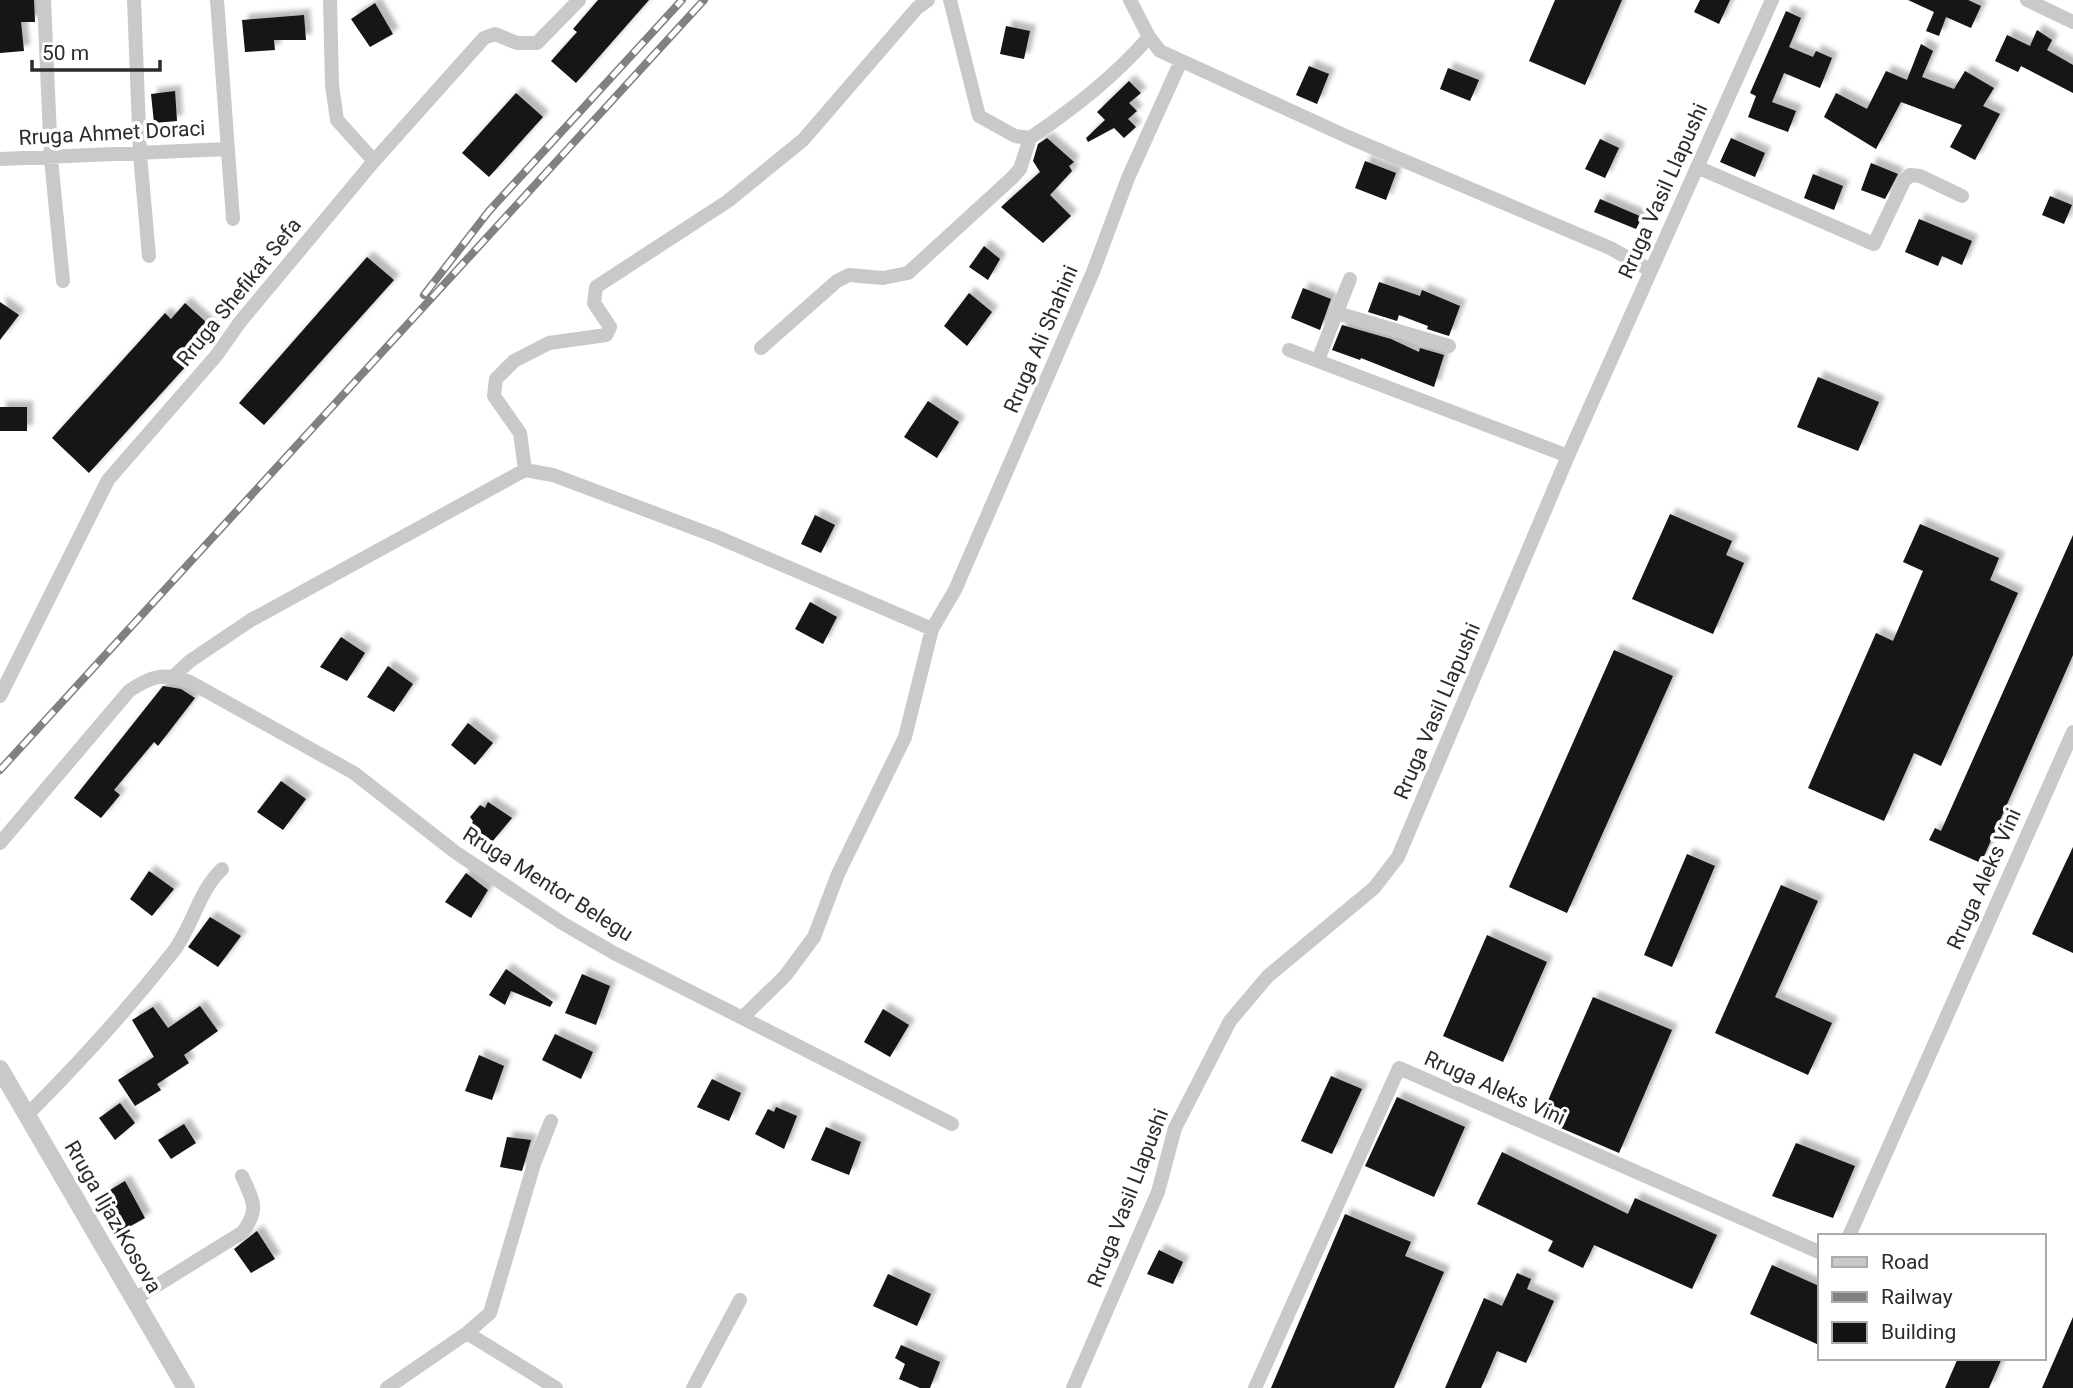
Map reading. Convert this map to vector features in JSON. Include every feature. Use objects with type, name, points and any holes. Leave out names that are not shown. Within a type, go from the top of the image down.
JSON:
[{"type":"street","points":[[44,0],[51,159],[63,281]]},
{"type":"street","points":[[134,0],[140,154],[149,256]]},
{"type":"street","points":[[217,0],[233,219]]},
{"type":"street","points":[[330,0],[335,111],[342,129],[374,161]]},
{"type":"street","name":"Rruga Shefikat Sefa","points":[[0,696],[108,480],[216,356],[240,322],[374,161],[484,38],[495,34],[517,43],[537,43],[579,0]]},
{"type":"street","points":[[525,470],[520,433],[494,396],[493,384],[500,374],[514,361],[549,343],[593,339],[606,335],[610,327],[594,303],[596,287],[728,201],[803,140],[917,8],[928,0]]},
{"type":"street","points":[[950,0],[979,116],[1015,136],[1030,138],[1056,122],[1112,77],[1149,37]]},
{"type":"street","points":[[1130,0],[1149,37],[1160,51],[1586,238],[1650,270]]},
{"type":"street","name":"Rruga Vasil Llapushi","points":[[1073,1388],[1158,1192],[1175,1128],[1230,1021],[1269,976],[1374,888],[1398,857],[1568,456],[1772,0]]},
{"type":"street","points":[[2027,0],[2073,22]]},
{"type":"street","name":"Rruga Ali Shahini","points":[[744,1016],[785,976],[814,937],[838,874],[905,737],[932,629],[955,590],[1093,272],[1128,177],[1181,61]]},
{"type":"street","points":[[761,348],[837,281],[849,275],[883,278],[908,273],[1012,178],[1020,169],[1030,138]]},
{"type":"street","name":"Rruga Ahmet Doraci","points":[[0,159],[51,159],[227,149]]},
{"type":"street","points":[[1697,167],[1874,244],[1904,181],[1910,175],[1920,176],[1962,196]]},
{"type":"street","points":[[1318,360],[1350,279]]},
{"type":"street","points":[[1337,313],[1449,346]]},
{"type":"street","points":[[1289,350],[1568,456]]},
{"type":"street","points":[[0,843],[129,691],[156,676],[174,676],[190,661],[251,620],[525,470],[552,475],[715,536],[932,629]]},
{"type":"street","name":"Rruga Mentor Belegu","points":[[174,676],[190,682],[354,773],[455,852],[562,923],[614,953],[744,1016],[952,1124]]},
{"type":"street","name":"Rruga Aleks Vini","points":[[1850,1234],[2073,732]]},
{"type":"street","points":[[27,1115],[90,1050],[173,951],[207,884],[222,869]]},
{"type":"street","name":"Rruga Aleks Vini","points":[[1255,1388],[1399,1068],[1818,1252]]},
{"type":"street","name":"Rruga Iljaz Kosova","points":[[0,1069],[184,1387]]},
{"type":"street","points":[[387,1388],[467,1333],[490,1313],[534,1164],[551,1121]]},
{"type":"street","points":[[135,1299],[243,1232],[254,1216],[254,1204],[242,1176]]},
{"type":"street","points":[[693,1388],[740,1300]]},
{"type":"street","points":[[467,1333],[556,1388]]},
{"type":"building","points":[[0,0],[34,0],[35,22],[21,22],[24,51],[0,53]]},
{"type":"building","points":[[598,0],[649,0],[576,83],[551,61],[577,32],[573,29]]},
{"type":"building","points":[[1555,0],[1622,0],[1585,85],[1529,61]]},
{"type":"building","points":[[1700,0],[1730,0],[1719,24],[1694,12]]},
{"type":"building","points":[[1908,0],[1968,0],[1981,6],[1971,28],[1946,17],[1939,36],[1926,31],[1934,12]]},
{"type":"building","points":[[375,3],[393,34],[370,47],[351,19]]},
{"type":"building","points":[[1786,11],[1801,18],[1789,47],[1813,57],[1816,51],[1832,58],[1820,88],[1784,73],[1772,102],[1796,111],[1788,132],[1748,117],[1756,96],[1750,93]]},
{"type":"building","points":[[304,15],[306,40],[274,40],[275,50],[245,52],[242,20]]},
{"type":"building","points":[[1006,26],[1030,31],[1024,59],[1000,54]]},
{"type":"building","points":[[2037,30],[2052,40],[2047,50],[2073,65],[2073,93],[2021,66],[2018,72],[1995,61],[2007,35],[2030,46]]},
{"type":"building","points":[[1921,44],[1933,51],[1922,77],[1954,89],[1965,71],[1994,88],[1983,106],[2000,114],[1975,160],[1950,147],[1962,125],[1901,102],[1876,149],[1824,117],[1836,93],[1867,109],[1886,71],[1907,80]]},
{"type":"building","points":[[1309,66],[1329,74],[1317,104],[1296,95]]},
{"type":"building","points":[[1448,68],[1479,80],[1470,101],[1440,89]]},
{"type":"building","points":[[1129,81],[1141,93],[1129,103],[1137,111],[1128,119],[1136,127],[1124,138],[1114,128],[1088,142],[1086,138],[1105,120],[1097,112]]},
{"type":"building","points":[[175,91],[177,121],[154,123],[151,94]]},
{"type":"building","points":[[516,93],[543,117],[489,177],[462,153]]},
{"type":"building","points":[[1047,138],[1074,162],[1069,166],[1072,171],[1050,195],[1071,216],[1043,243],[1001,207],[1040,172],[1033,161],[1038,144]]},
{"type":"building","points":[[1731,138],[1765,153],[1755,177],[1720,162]]},
{"type":"building","points":[[1600,139],[1619,148],[1605,178],[1585,169]]},
{"type":"building","points":[[1365,161],[1396,173],[1386,200],[1355,188]]},
{"type":"building","points":[[1871,163],[1898,174],[1885,199],[1861,190]]},
{"type":"building","points":[[1813,174],[1843,186],[1834,210],[1804,198]]},
{"type":"building","points":[[2050,196],[2072,205],[2064,224],[2042,215]]},
{"type":"building","points":[[1600,199],[1642,217],[1636,229],[1594,212]]},
{"type":"building","points":[[1919,219],[1972,241],[1962,265],[1942,256],[1938,266],[1905,252]]},
{"type":"building","points":[[984,246],[1000,259],[988,280],[969,267]]},
{"type":"building","points":[[367,257],[394,280],[264,425],[239,403]]},
{"type":"building","points":[[1379,282],[1420,296],[1422,290],[1460,306],[1449,336],[1399,315],[1397,321],[1368,312]]},
{"type":"building","points":[[1303,288],[1331,299],[1320,330],[1291,318]]},
{"type":"building","points":[[969,293],[992,312],[967,346],[944,326]]},
{"type":"building","points":[[0,302],[19,315],[0,340]]},
{"type":"building","points":[[185,303],[217,332],[89,473],[52,438],[165,313],[171,319]]},
{"type":"building","points":[[1342,325],[1391,339],[1419,352],[1420,348],[1444,355],[1434,387],[1361,358],[1360,360],[1332,350]]},
{"type":"building","points":[[1818,377],[1879,402],[1858,451],[1797,427]]},
{"type":"building","points":[[928,401],[959,422],[937,458],[904,437]]},
{"type":"building","points":[[0,407],[27,407],[27,431],[0,431]]},
{"type":"building","points":[[1670,514],[1732,541],[1726,555],[1744,563],[1713,634],[1632,599]]},
{"type":"building","points":[[815,515],[835,525],[821,553],[801,544]]},
{"type":"building","points":[[1920,524],[1999,558],[1990,580],[2018,593],[1941,766],[1914,753],[1884,821],[1808,788],[1876,633],[1893,641],[1923,571],[1903,562]]},
{"type":"building","points":[[2073,535],[2073,655],[1981,863],[1929,840],[1935,828],[1941,831]]},
{"type":"building","points":[[810,602],[837,617],[823,644],[795,629]]},
{"type":"building","points":[[341,637],[365,653],[347,681],[320,667]]},
{"type":"building","points":[[1614,650],[1673,676],[1567,913],[1509,887]]},
{"type":"building","points":[[388,666],[413,684],[394,712],[367,697]]},
{"type":"building","points":[[163,686],[181,689],[195,698],[158,746],[154,742],[114,790],[120,795],[101,818],[74,798]]},
{"type":"building","points":[[468,723],[493,743],[475,765],[451,745]]},
{"type":"building","points":[[281,781],[306,799],[283,830],[257,812]]},
{"type":"building","points":[[488,802],[512,818],[492,842],[470,827],[473,821],[470,817],[480,805],[485,808]]},
{"type":"building","points":[[2073,847],[2073,953],[2032,934]]},
{"type":"building","points":[[1687,854],[1715,866],[1672,967],[1644,955]]},
{"type":"building","points":[[149,871],[174,889],[152,916],[130,899]]},
{"type":"building","points":[[466,873],[488,890],[471,918],[445,902]]},
{"type":"building","points":[[1781,885],[1818,901],[1775,997],[1832,1023],[1808,1075],[1715,1033]]},
{"type":"building","points":[[210,917],[241,936],[218,967],[188,947]]},
{"type":"building","points":[[1487,935],[1547,962],[1503,1062],[1443,1036]]},
{"type":"building","points":[[506,969],[553,1002],[550,1007],[511,991],[505,1005],[489,995]]},
{"type":"building","points":[[582,974],[610,986],[596,1025],[565,1013]]},
{"type":"building","points":[[1593,997],[1672,1030],[1619,1153],[1540,1119]]},
{"type":"building","points":[[200,1006],[218,1031],[184,1055],[189,1063],[157,1084],[161,1090],[135,1106],[118,1080],[154,1057],[132,1020],[153,1007],[168,1028]]},
{"type":"building","points":[[883,1009],[909,1025],[890,1057],[864,1042]]},
{"type":"building","points":[[555,1034],[593,1052],[581,1079],[542,1060]]},
{"type":"building","points":[[479,1055],[504,1066],[492,1100],[465,1091]]},
{"type":"building","points":[[1331,1076],[1362,1089],[1332,1154],[1301,1141]]},
{"type":"building","points":[[712,1079],[741,1093],[729,1121],[697,1107]]},
{"type":"building","points":[[1397,1097],[1465,1127],[1434,1197],[1365,1166]]},
{"type":"building","points":[[120,1103],[135,1123],[115,1140],[99,1118]]},
{"type":"building","points":[[776,1107],[797,1116],[784,1149],[755,1134],[768,1109],[774,1112]]},
{"type":"building","points":[[184,1124],[196,1143],[171,1159],[158,1140]]},
{"type":"building","points":[[826,1127],[861,1142],[849,1175],[811,1160]]},
{"type":"building","points":[[507,1137],[531,1140],[522,1171],[500,1167]]},
{"type":"building","points":[[1796,1143],[1855,1166],[1833,1218],[1772,1196]]},
{"type":"building","points":[[1502,1152],[1628,1214],[1635,1198],[1717,1235],[1692,1289],[1594,1245],[1583,1268],[1548,1251],[1553,1241],[1477,1204]]},
{"type":"building","points":[[125,1181],[145,1218],[115,1235],[101,1211],[111,1203],[105,1193]]},
{"type":"building","points":[[1345,1214],[1411,1242],[1405,1256],[1444,1272],[1394,1388],[1271,1388]]},
{"type":"building","points":[[257,1231],[275,1259],[251,1273],[234,1249]]},
{"type":"building","points":[[1159,1250],[1183,1262],[1173,1284],[1147,1274]]},
{"type":"building","points":[[1772,1265],[1818,1286],[1818,1345],[1750,1314]]},
{"type":"building","points":[[1517,1273],[1531,1279],[1527,1289],[1554,1301],[1526,1363],[1497,1351],[1481,1388],[1445,1388],[1484,1298],[1502,1306]]},
{"type":"building","points":[[888,1274],[931,1294],[917,1326],[873,1306]]},
{"type":"building","points":[[2073,1317],[2073,1388],[2042,1388]]},
{"type":"building","points":[[901,1345],[940,1362],[930,1388],[920,1388],[899,1379],[905,1364],[895,1358]]},
{"type":"building","points":[[1957,1360],[2001,1360],[1989,1388],[1945,1388]]},
{"type":"railway","points":[[424,295],[489,211],[682,0]]},
{"type":"railway","points":[[0,770],[704,0]]}]
